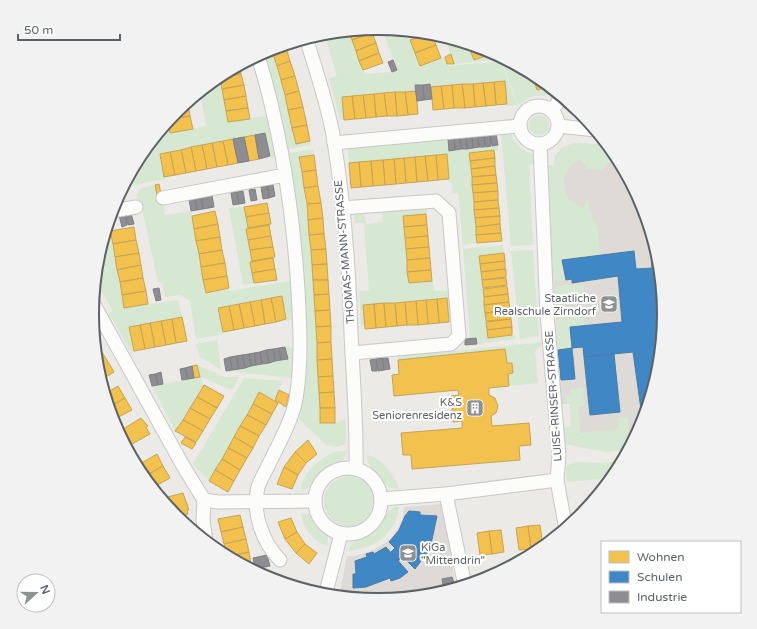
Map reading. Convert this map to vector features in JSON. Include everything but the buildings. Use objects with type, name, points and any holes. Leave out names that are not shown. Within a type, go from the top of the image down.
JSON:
[{"type":"street","name":"THOMAS-MANN-STRASSE","points":[[308,44],[320,81],[334,143],[342,208],[350,298],[356,418],[356,469]]},
{"type":"street","points":[[260,62],[268,87],[285,175],[293,227],[300,337],[299,380],[296,401],[292,415],[258,486],[256,502],[258,518],[266,541],[271,551],[280,560]]},
{"type":"street","points":[[552,111],[559,101]]},
{"type":"street","points":[[535,106],[544,106],[552,111],[557,118],[558,126],[555,135],[549,142],[540,144],[530,142],[523,136],[519,126],[521,117],[527,110],[535,106]]},
{"type":"street","points":[[334,143],[519,126]]},
{"type":"street","points":[[558,126],[588,129]]},
{"type":"street","name":"LUISE-RINSER-STRASSE","points":[[540,144],[547,307],[559,455],[557,480],[565,523]]},
{"type":"street","points":[[163,198],[285,175]]},
{"type":"street","points":[[342,208],[436,201],[449,213],[459,336],[451,344],[352,352]]},
{"type":"street","points":[[119,210],[136,207]]},
{"type":"street","points":[[99,314],[204,500],[203,520],[205,534]]},
{"type":"street","points":[[344,468],[356,469],[366,473],[374,480],[379,489],[381,499],[380,512],[374,522],[365,530],[354,535],[341,534],[330,530],[321,522],[316,512],[314,501],[317,488],[323,478],[333,471],[344,468]]},
{"type":"street","points":[[381,499],[446,494],[557,480]]},
{"type":"street","points":[[446,494],[463,580]]},
{"type":"street","points":[[204,500],[218,502],[314,501]]},
{"type":"street","points":[[327,589],[341,534]]},
{"type":"shaded area","name":"Staatliche Realschule Zirndorf","points":[[575,143],[600,144],[621,175],[637,208],[653,260],[656,278],[658,314],[656,351],[653,369],[643,404],[637,421],[623,450],[606,452],[563,428],[571,427],[570,404],[562,404],[554,293],[548,165],[554,165],[555,156],[566,146]]},
{"type":"shaded area","name":"KiGa \"Mittendrin\"","points":[[443,504],[455,583],[415,592],[378,594],[340,592],[347,556],[356,556],[374,550],[391,539],[398,529],[403,517],[404,507]]},
{"type":"green space","points":[[385,35],[419,38],[410,41],[420,66],[445,57],[448,66],[497,61],[502,64],[517,105],[507,106],[504,81],[431,87],[430,84],[415,85],[416,91],[342,97],[344,120],[340,120],[329,79],[337,76],[326,40],[350,37],[365,74],[391,72],[397,70]]},
{"type":"green space","points":[[447,44],[471,51],[474,60],[485,56],[493,60],[454,64]]},
{"type":"green space","points":[[274,55],[296,144],[310,141],[311,145],[284,150],[262,61]]},
{"type":"green space","points":[[503,65],[534,82],[537,90],[543,88],[550,94],[544,96],[534,96],[518,105]]},
{"type":"green space","points":[[221,83],[229,122],[270,115],[279,157],[271,158],[265,133],[160,154],[165,179],[134,185],[133,180],[146,159],[169,129],[170,133],[206,126],[201,98]]},
{"type":"green space","points":[[539,115],[546,118],[549,125],[546,132],[539,135],[532,132],[529,125],[532,118]]},
{"type":"green space","points":[[510,132],[517,144],[535,156],[535,164],[529,165],[533,245],[511,246],[501,133]]},
{"type":"green space","points":[[448,139],[449,151],[498,145],[498,150],[469,153],[477,243],[463,245],[458,193],[452,194],[452,183],[449,183],[446,154],[349,163],[348,148]]},
{"type":"green space","points":[[575,143],[600,144],[611,160],[601,171],[587,169],[580,160],[567,171],[564,183],[567,195],[575,204],[584,208],[587,199],[593,220],[598,228],[600,255],[563,260],[566,280],[554,281],[548,165],[554,165],[558,153],[567,146]]},
{"type":"green space","points":[[313,149],[314,155],[299,158],[308,224],[314,290],[320,423],[335,423],[346,419],[346,444],[338,447],[326,445],[298,418],[304,386],[285,154]]},
{"type":"green space","points":[[155,185],[157,195],[161,194],[165,215],[191,211],[206,293],[229,288],[230,291],[294,280],[296,319],[287,321],[282,296],[218,308],[223,334],[196,339],[190,301],[180,295],[165,297],[162,283],[158,282],[143,213],[136,195],[141,188]]},
{"type":"green space","points":[[244,207],[248,228],[246,229],[252,261],[250,262],[254,283],[243,285],[229,208]]},
{"type":"green space","points":[[427,207],[427,214],[403,216],[409,282],[433,281],[434,291],[452,290],[454,321],[449,322],[447,298],[364,305],[365,325],[361,326],[359,291],[369,291],[364,223],[355,223],[354,214],[364,213],[366,224],[383,222],[382,211]]},
{"type":"green space","points":[[110,237],[124,308],[178,300],[182,317],[130,327],[134,352],[131,353],[112,318],[108,320],[109,313],[113,311],[100,289],[104,260]]},
{"type":"green space","points":[[503,245],[504,253],[479,256],[488,338],[515,335],[516,339],[477,344],[476,338],[470,339],[463,249]]},
{"type":"green space","points":[[533,250],[539,336],[520,339],[511,251]]},
{"type":"green space","points":[[584,284],[583,296],[575,304],[564,304],[556,298],[554,286]]},
{"type":"green space","points":[[578,317],[583,319],[585,326],[570,327],[572,348],[558,350],[556,319]]},
{"type":"green space","points":[[217,340],[221,370],[199,356],[196,344]]},
{"type":"green space","points":[[546,342],[535,351],[538,383],[509,386],[508,374],[513,373],[512,363],[507,363],[505,349],[398,360],[397,355],[445,352]]},
{"type":"green space","points":[[287,346],[296,350],[296,358],[293,358],[292,378],[226,371],[287,359],[285,347]]},
{"type":"green space","points":[[197,365],[225,377],[239,377],[232,390],[200,377],[204,385],[175,431],[152,386],[199,377]]},
{"type":"green space","points":[[244,378],[283,381],[275,400],[259,393],[209,481],[193,464]]},
{"type":"green space","points":[[583,388],[584,406],[578,408],[581,433],[618,429],[617,418],[628,417],[629,437],[623,450],[606,452],[564,444],[563,428],[571,427],[570,403],[565,404],[564,395],[571,395],[570,389]]},
{"type":"green space","points":[[347,451],[343,462],[332,466],[321,474],[313,485],[301,492],[307,473],[317,463],[334,452]]},
{"type":"green space","points":[[366,455],[372,456],[387,467],[399,489],[391,488],[385,484],[370,467]]},
{"type":"green space","points":[[617,461],[605,479],[567,482],[566,467],[573,462],[602,463]]},
{"type":"green space","points":[[349,476],[363,480],[370,487],[374,501],[370,515],[363,522],[349,526],[335,522],[328,515],[324,501],[328,487],[335,480]]},
{"type":"green space","points":[[394,507],[399,507],[397,517],[388,533],[382,539],[366,547],[347,551],[356,539],[371,535],[381,524],[386,514]]},
{"type":"green space","points":[[301,513],[313,515],[317,525],[328,536],[327,546],[313,537],[306,529]]},
{"type":"place","name":"Staatliche Realschule Zirndorf","points":[[609,304]]},
{"type":"place","name":"K&S Seniorenresidenz","points":[[475,408]]},
{"type":"place","name":"KiGa \"Mittendrin\"","points":[[408,553]]}]
